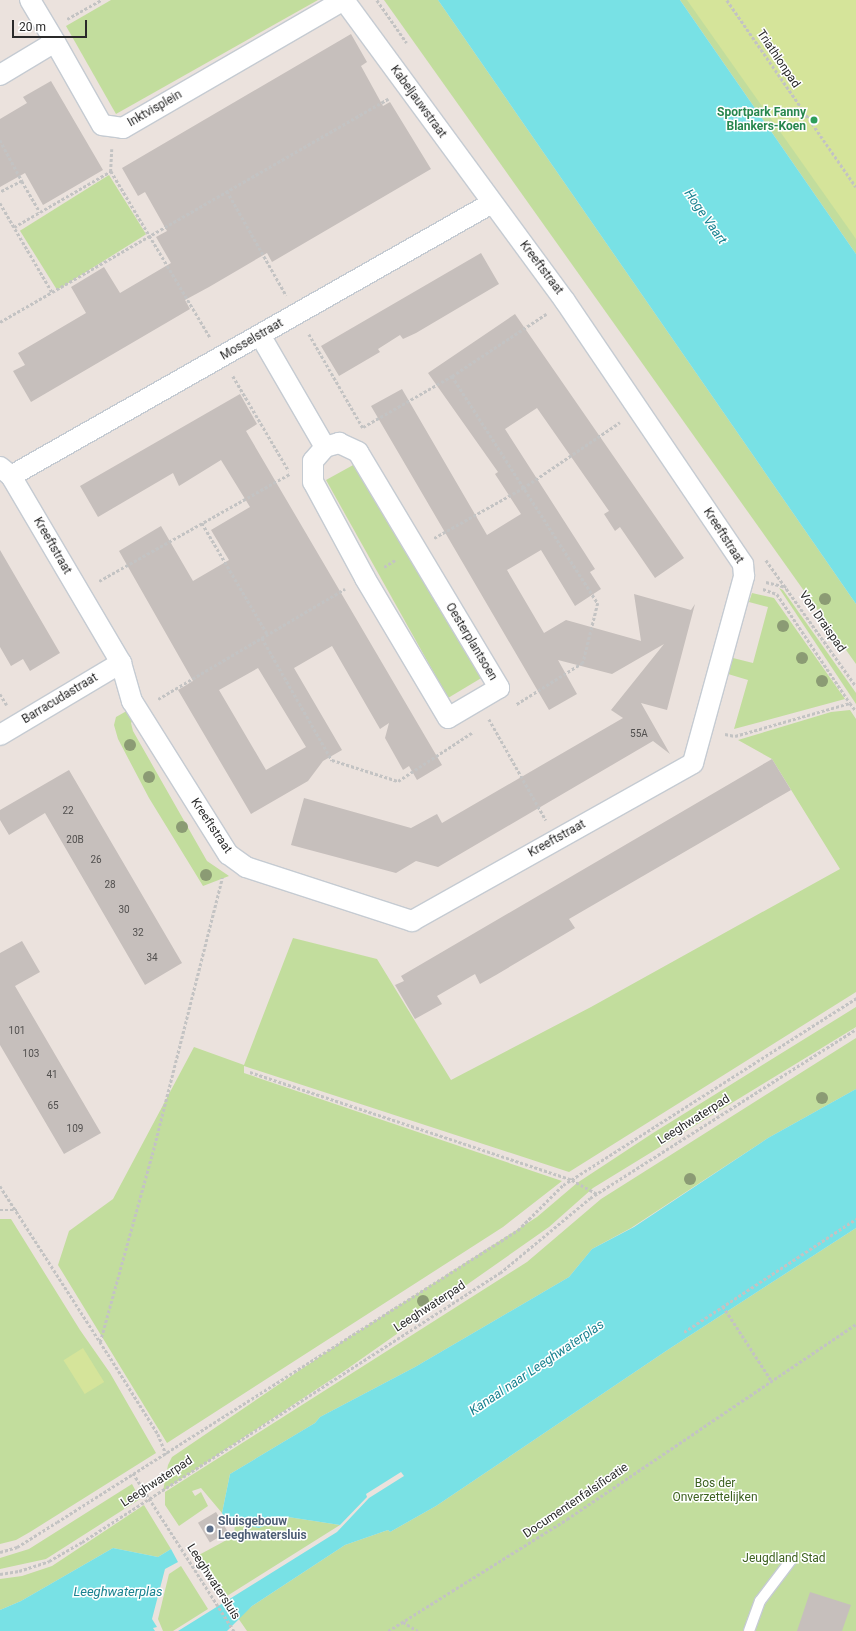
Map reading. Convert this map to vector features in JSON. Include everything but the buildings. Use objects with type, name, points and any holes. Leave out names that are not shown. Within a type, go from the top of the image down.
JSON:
[{"type":"street","name":"Inktvisplein","points":[[30,0],[102,125],[123,128],[344,0]]},
{"type":"street","name":"Kabeljauwstraat","points":[[344,0],[492,203]]},
{"type":"street","points":[[0,75],[52,36]]},
{"type":"street","name":"Kreeftstraat","points":[[6,471],[121,663],[132,701],[228,854],[246,867],[412,921],[693,763],[700,729],[744,576],[743,564],[639,409],[565,301],[492,203]]},
{"type":"street","name":"Mosselstraat","points":[[6,471],[221,357],[492,203]]},
{"type":"street","points":[[260,335],[326,450]]},
{"type":"street","name":"Oesterplantsoen","points":[[326,450],[358,452],[416,548],[499,688],[448,718],[365,578],[313,482],[326,450]]},
{"type":"street","name":"Barracudastraat","points":[[0,735],[121,663]]},
{"type":"lane","points":[[749,1631],[760,1601],[792,1559]]},
{"type":"path","points":[[52,36],[100,0]]},
{"type":"path","name":"Triathlonpad","points":[[727,0],[856,187]]},
{"type":"path","points":[[0,322],[408,88]]},
{"type":"path","points":[[112,127],[111,171],[290,474]]},
{"type":"path","points":[[0,140],[40,212]]},
{"type":"path","points":[[14,227],[111,171]]},
{"type":"path","points":[[0,192],[22,180]]},
{"type":"path","points":[[0,203],[52,292]]},
{"type":"path","points":[[79,592],[290,474],[326,450],[452,376],[565,301]]},
{"type":"path","points":[[138,710],[416,548],[523,488],[639,409]]},
{"type":"path","points":[[202,523],[268,635]]},
{"type":"path","points":[[759,588],[777,594],[856,711]]},
{"type":"path","name":"Von Draispad","points":[[786,588],[856,686]]},
{"type":"path","points":[[475,702],[490,721],[557,840]]},
{"type":"path","points":[[700,729],[735,736],[850,703]]},
{"type":"path","points":[[100,1342],[152,1155],[228,854]]},
{"type":"path","name":"Leeghwaterpad","points":[[0,1552],[18,1546],[133,1473],[166,1454],[518,1230],[572,1180],[856,998]]},
{"type":"path","name":"Leeghwaterpad","points":[[0,1574],[19,1571],[49,1561],[149,1498],[500,1273],[596,1194],[856,1029]]},
{"type":"path","points":[[250,1072],[572,1180],[596,1194]]},
{"type":"path","name":"Leeghwaterpad","points":[[0,1186],[18,1210],[158,1434],[166,1454]]},
{"type":"path","points":[[0,1210],[18,1210]]},
{"type":"path","points":[[684,1332],[856,1219]]},
{"type":"path","points":[[723,1306],[771,1380]]},
{"type":"path","name":"Documentenfalsificatie","points":[[388,1631],[567,1519],[856,1324]]},
{"type":"path","name":"Leeghwatersluis","points":[[133,1473],[234,1631]]},
{"type":"path","points":[[403,1622],[418,1631]]},
{"type":"green space","points":[[111,0],[318,0],[116,114],[66,26]]},
{"type":"green space","points":[[384,0],[438,0],[856,604],[856,664]]},
{"type":"green space","points":[[680,0],[724,0],[856,194],[856,254]]},
{"type":"green space","name":"Sportpark Fanny Blankers-Koen","points":[[687,0],[856,0],[856,239]]},
{"type":"green space","points":[[109,175],[146,234],[57,290],[20,231]]},
{"type":"green space","points":[[355,464],[483,677],[448,698],[326,480]]},
{"type":"green space","points":[[779,588],[783,590],[856,693],[856,704]]},
{"type":"green space","points":[[752,593],[774,598],[845,699],[734,729],[748,680],[728,674],[733,658],[753,663],[768,607],[749,602]]},
{"type":"green space","points":[[132,708],[136,715],[131,723],[133,731],[207,861],[229,876],[203,886],[149,798],[118,739],[114,725],[116,717]]},
{"type":"green space","points":[[850,710],[856,719],[856,992],[569,1172],[244,1066],[244,1073],[562,1181],[503,1227],[167,1443],[58,1265],[69,1231],[113,1199],[194,1047],[244,1065],[293,938],[377,959],[451,1080],[591,1007],[840,869],[772,759],[738,740],[831,712]]},
{"type":"green space","points":[[856,1007],[856,1027],[593,1188],[549,1227],[347,1369],[163,1491],[168,1465],[172,1457],[334,1347],[537,1217],[577,1183],[653,1133]]},
{"type":"green space","points":[[856,1038],[856,1089],[768,1138],[631,1228],[592,1249],[569,1277],[415,1367],[320,1417],[315,1423],[230,1474],[222,1513],[201,1488],[192,1491],[195,1496],[201,1492],[208,1506],[179,1526],[165,1505],[165,1492],[527,1262],[601,1199]]},
{"type":"green space","points":[[0,1219],[11,1219],[80,1330],[110,1373],[156,1453],[30,1532],[16,1540],[0,1544]]},
{"type":"green space","name":"Bos der Onverzettelijken","points":[[856,1228],[856,1631],[247,1631],[238,1618],[252,1606],[345,1545],[388,1530],[390,1532],[436,1506],[669,1349]]},
{"type":"green space","points":[[83,1348],[104,1382],[85,1394],[63,1360]]},
{"type":"green space","points":[[132,1484],[140,1499],[46,1559],[0,1569],[0,1558],[29,1549]]},
{"type":"green space","points":[[144,1505],[171,1549],[158,1557],[113,1548],[21,1601],[0,1610],[0,1579],[22,1576],[52,1566]]},
{"type":"green space","points":[[288,1517],[340,1525],[227,1596],[197,1556],[234,1536],[235,1523],[259,1528]]},
{"type":"green space","points":[[181,1566],[208,1609],[173,1631],[163,1631],[158,1619],[169,1574]]},
{"type":"water","name":"Hoge Vaart","points":[[438,0],[680,0],[856,254],[856,604]]},
{"type":"water","name":"Kanaal naar Leeghwaterplas","points":[[856,1089],[856,1228],[669,1349],[436,1506],[390,1532],[388,1530],[345,1545],[252,1606],[227,1631],[178,1631],[337,1532],[369,1498],[404,1476],[401,1472],[366,1494],[367,1497],[340,1525],[288,1517],[259,1528],[235,1523],[229,1525],[222,1513],[230,1474],[315,1423],[320,1417],[415,1367],[569,1277],[592,1249],[634,1227],[768,1138]]},
{"type":"water","name":"Leeghwaterplas","points":[[113,1548],[158,1557],[171,1549],[178,1562],[165,1569],[152,1619],[157,1627],[153,1628],[155,1631],[0,1631],[0,1610],[21,1601]]},
{"type":"place","name":"Sportpark Fanny Blankers-Koen","points":[[814,120]]},
{"type":"place","name":"Sluisgebouw Leeghwatersluis","points":[[210,1529]]},
{"type":"park label","name":"Jeugdland Stad","points":[[784,1559]]}]
